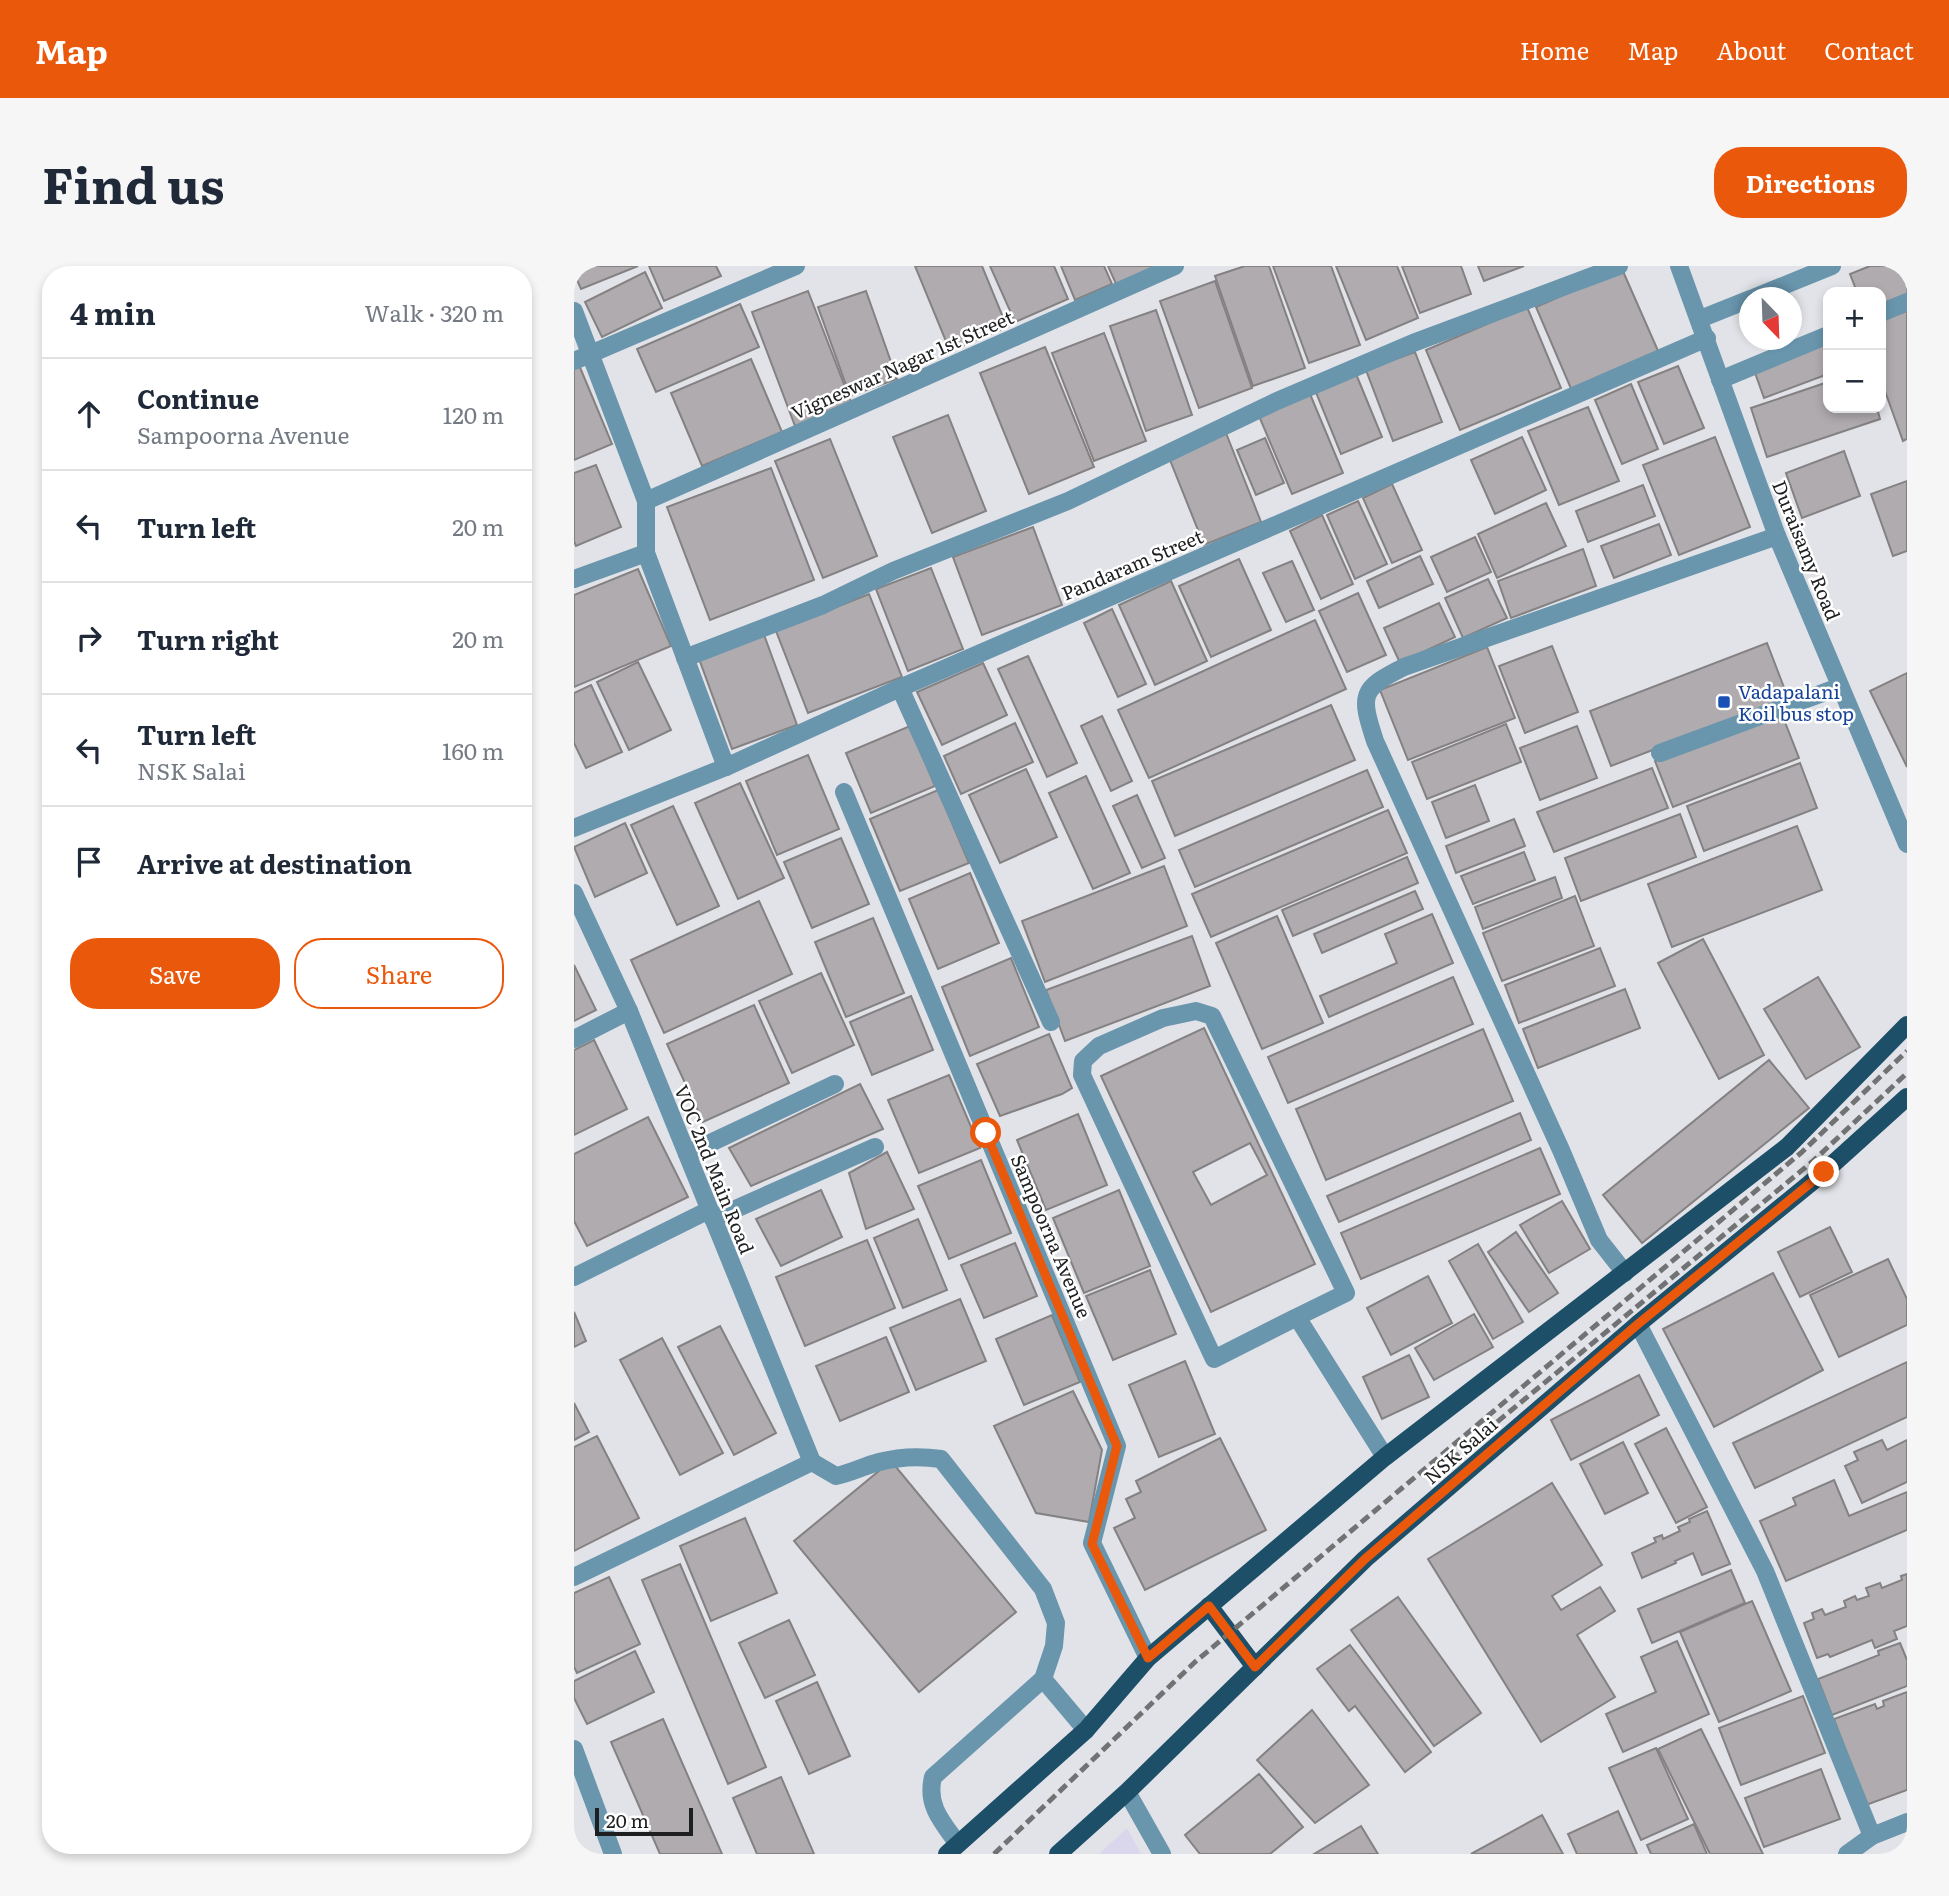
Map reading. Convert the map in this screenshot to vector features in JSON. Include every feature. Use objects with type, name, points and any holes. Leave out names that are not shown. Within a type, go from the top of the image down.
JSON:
[{"type":"main road","points":[[952,1849],[1086,1731],[1148,1658],[1385,1457],[1787,1147],[1907,1026]]},
{"type":"main road","name":"NSK Salai","points":[[1058,1854],[1127,1792],[1365,1559],[1638,1324],[1824,1172],[1907,1097]]},
{"type":"main road","points":[[1209,1606],[1255,1667]]},
{"type":"street","points":[[582,358],[796,266]]},
{"type":"street","name":"Vigneswar Nagar 1st Street","points":[[646,501],[1175,266]]},
{"type":"street","points":[[685,658],[822,605],[893,571],[1068,501],[1277,401],[1413,343],[1619,266]]},
{"type":"street","name":"Duraisamy Road","points":[[1679,266],[1777,536],[1907,844]]},
{"type":"street","points":[[1779,287],[1832,266]]},
{"type":"street","points":[[1886,311],[1907,302]]},
{"type":"street","points":[[1700,319],[1739,303]]},
{"type":"street","points":[[574,311],[582,358],[646,501],[646,553],[726,767]]},
{"type":"street","points":[[1720,380],[1823,337]]},
{"type":"street","name":"Pandaram Street","points":[[574,828],[726,767],[900,688],[1707,338]]},
{"type":"street","points":[[1625,1273],[1599,1240],[1561,1150],[1375,741],[1365,707],[1368,691],[1380,679],[1404,667],[1777,536]]},
{"type":"street","points":[[574,579],[646,553]]},
{"type":"street","points":[[1660,753],[1839,687]]},
{"type":"street","points":[[900,688],[1051,1022]]},
{"type":"street","name":"Sampoorna Avenue","points":[[844,792],[1117,1446],[1092,1544],[1148,1658]]},
{"type":"street","name":"VOC 2nd Main Road","points":[[574,894],[629,1012],[813,1462]]},
{"type":"street","points":[[1196,1011],[1212,1016],[1346,1293],[1297,1317],[1214,1359],[1082,1075],[1083,1061],[1099,1046],[1163,1018],[1196,1011]]},
{"type":"street","points":[[574,1039],[629,1012]]},
{"type":"street","points":[[687,1154],[835,1084]]},
{"type":"street","points":[[574,1277],[711,1214],[875,1147]]},
{"type":"street","points":[[1297,1317],[1385,1457]]},
{"type":"street","points":[[1638,1324],[1765,1571],[1872,1836]]},
{"type":"street","points":[[574,1577],[813,1462],[836,1476],[877,1462],[941,1459],[1043,1588],[1056,1623],[1055,1646],[1043,1679],[933,1776],[930,1790],[933,1805],[952,1849]]},
{"type":"street","points":[[1043,1679],[1086,1731]]},
{"type":"street","points":[[574,1749],[612,1854]]},
{"type":"street","points":[[1127,1792],[1162,1854]]},
{"type":"street","points":[[1847,1854],[1872,1836],[1907,1822]]},
{"type":"shaded area","points":[[1127,1828],[1141,1854],[1099,1854]]},
{"type":"building","points":[[574,266],[638,266],[581,289]]},
{"type":"building","points":[[649,266],[716,266],[721,276],[664,301]]},
{"type":"building","points":[[915,266],[982,266],[1007,327],[950,351]]},
{"type":"building","points":[[990,266],[1054,266],[1068,299],[1015,322]]},
{"type":"building","points":[[1061,266],[1104,266],[1112,284],[1075,300]]},
{"type":"building","points":[[1108,266],[1163,266],[1117,286]]},
{"type":"building","points":[[1245,266],[1269,266],[1305,368],[1253,386],[1215,276]]},
{"type":"building","points":[[1273,266],[1331,266],[1360,345],[1309,363]]},
{"type":"building","points":[[1336,266],[1397,266],[1418,318],[1366,340]]},
{"type":"building","points":[[1402,266],[1461,266],[1471,294],[1420,313]]},
{"type":"building","points":[[1478,266],[1524,266],[1484,281]]},
{"type":"building","points":[[1870,266],[1907,266],[1907,294],[1886,302],[1886,287],[1855,287],[1850,274]]},
{"type":"building","points":[[1622,269],[1659,353],[1572,391],[1536,307]]},
{"type":"building","points":[[645,272],[662,308],[602,337],[585,302]]},
{"type":"building","points":[[1215,281],[1252,388],[1199,408],[1160,301]]},
{"type":"building","points":[[808,291],[852,405],[795,426],[752,312]]},
{"type":"building","points":[[866,291],[897,379],[850,396],[818,307]]},
{"type":"building","points":[[740,304],[759,347],[656,392],[637,349]]},
{"type":"building","points":[[1527,307],[1561,388],[1460,430],[1426,350]]},
{"type":"building","points":[[1156,310],[1192,415],[1146,431],[1110,326]]},
{"type":"building","points":[[1907,311],[1907,439],[1903,441],[1886,394],[1886,319]]},
{"type":"building","points":[[1104,333],[1146,441],[1094,461],[1052,353]]},
{"type":"building","points":[[1823,345],[1823,376],[1764,398],[1754,370]]},
{"type":"building","points":[[1045,347],[1094,467],[1029,494],[980,373]]},
{"type":"building","points":[[1415,352],[1442,422],[1393,441],[1366,370]]},
{"type":"building","points":[[751,359],[782,432],[702,466],[671,393]]},
{"type":"building","points":[[579,365],[612,444],[574,460],[574,367]]},
{"type":"building","points":[[1678,366],[1704,428],[1664,444],[1638,382]]},
{"type":"building","points":[[1356,374],[1382,437],[1341,454],[1315,390]]},
{"type":"building","points":[[1631,384],[1658,449],[1622,464],[1595,400]]},
{"type":"building","points":[[1823,384],[1823,413],[1878,413],[1880,419],[1767,457],[1751,408]]},
{"type":"building","points":[[1310,394],[1343,473],[1292,494],[1259,416]]},
{"type":"building","points":[[1588,407],[1619,481],[1559,505],[1528,431]]},
{"type":"building","points":[[948,415],[986,511],[932,533],[893,437]]},
{"type":"building","points":[[1226,433],[1261,522],[1204,545],[1170,460]]},
{"type":"building","points":[[1522,437],[1546,490],[1495,514],[1471,460]]},
{"type":"building","points":[[1715,437],[1750,527],[1679,555],[1643,465]]},
{"type":"building","points":[[1265,438],[1284,483],[1256,495],[1237,450]]},
{"type":"building","points":[[830,439],[877,556],[823,578],[775,461]]},
{"type":"building","points":[[1844,451],[1860,496],[1802,518],[1786,473]]},
{"type":"building","points":[[596,465],[621,527],[576,546],[574,473]]},
{"type":"building","points":[[771,468],[814,580],[710,620],[667,507]]},
{"type":"building","points":[[1907,481],[1907,551],[1893,556],[1871,494]]},
{"type":"building","points":[[1392,484],[1422,550],[1392,563],[1363,498]]},
{"type":"building","points":[[1643,485],[1655,516],[1588,542],[1576,511]]},
{"type":"building","points":[[1358,501],[1387,564],[1355,579],[1327,515]]},
{"type":"building","points":[[1546,503],[1566,546],[1497,578],[1478,534]]},
{"type":"building","points":[[1322,515],[1353,584],[1321,599],[1290,531]]},
{"type":"building","points":[[1659,524],[1671,555],[1614,578],[1601,546]]},
{"type":"building","points":[[1033,527],[1062,605],[982,635],[953,557]]},
{"type":"building","points":[[1475,537],[1491,572],[1447,592],[1431,557]]},
{"type":"building","points":[[1583,549],[1596,586],[1511,618],[1498,581]]},
{"type":"building","points":[[1420,556],[1433,584],[1379,608],[1367,581]]},
{"type":"building","points":[[1239,559],[1271,630],[1211,657],[1179,586]]},
{"type":"building","points":[[1292,561],[1314,610],[1286,622],[1263,573]]},
{"type":"building","points":[[931,568],[963,649],[908,671],[876,589]]},
{"type":"building","points":[[638,569],[671,646],[574,687],[574,595]]},
{"type":"building","points":[[1488,579],[1507,618],[1463,638],[1445,598]]},
{"type":"building","points":[[1171,581],[1207,661],[1155,685],[1119,605]]},
{"type":"building","points":[[1358,593],[1386,655],[1347,672],[1319,611]]},
{"type":"building","points":[[869,594],[902,677],[808,713],[776,631]]},
{"type":"building","points":[[1439,603],[1455,637],[1400,663],[1384,628]]},
{"type":"building","points":[[1112,609],[1146,684],[1118,697],[1084,623]]},
{"type":"building","points":[[1315,620],[1346,689],[1149,778],[1118,710]]},
{"type":"building","points":[[763,632],[797,725],[732,749],[698,656]]},
{"type":"building","points":[[1767,643],[1788,698],[1611,766],[1590,711]]},
{"type":"building","points":[[1552,646],[1578,712],[1525,733],[1499,666]]},
{"type":"building","points":[[1487,647],[1515,718],[1408,760],[1380,690]]},
{"type":"building","points":[[1028,656],[1077,763],[1047,777],[998,669]]},
{"type":"building","points":[[638,662],[671,730],[629,750],[597,682]]},
{"type":"building","points":[[983,663],[1007,715],[942,745],[917,692]]},
{"type":"building","points":[[1907,673],[1907,767],[1870,691]]},
{"type":"building","points":[[591,685],[622,752],[586,768],[574,743],[574,693]]},
{"type":"building","points":[[1331,705],[1355,760],[1175,836],[1152,781]]},
{"type":"building","points":[[1781,712],[1799,758],[1673,807],[1655,761]]},
{"type":"building","points":[[1102,716],[1132,781],[1111,791],[1081,726]]},
{"type":"building","points":[[1015,723],[1033,762],[961,794],[944,756]]},
{"type":"building","points":[[1506,724],[1521,762],[1427,799],[1412,762]]},
{"type":"building","points":[[910,726],[935,786],[871,813],[846,753]]},
{"type":"building","points":[[1577,726],[1597,778],[1540,800],[1520,748]]},
{"type":"building","points":[[808,755],[839,829],[777,855],[746,781]]},
{"type":"building","points":[[1800,763],[1817,808],[1704,851],[1687,806]]},
{"type":"building","points":[[1652,768],[1668,808],[1554,852],[1537,812]]},
{"type":"building","points":[[1026,769],[1057,837],[1000,863],[969,795]]},
{"type":"building","points":[[1367,770],[1383,807],[1195,887],[1179,850]]},
{"type":"building","points":[[1086,776],[1130,873],[1093,889],[1049,793]]},
{"type":"building","points":[[740,783],[784,878],[738,899],[695,803]]},
{"type":"building","points":[[1475,785],[1489,821],[1446,838],[1432,802]]},
{"type":"building","points":[[938,790],[969,863],[900,891],[870,819]]},
{"type":"building","points":[[1137,795],[1165,858],[1142,868],[1113,806]]},
{"type":"building","points":[[673,806],[719,906],[677,925],[631,825]]},
{"type":"building","points":[[1388,810],[1407,853],[1211,937],[1192,894]]},
{"type":"building","points":[[1680,814],[1696,857],[1581,901],[1565,858]]},
{"type":"building","points":[[1514,819],[1525,846],[1456,873],[1446,846]]},
{"type":"building","points":[[625,823],[647,873],[595,897],[574,847]]},
{"type":"building","points":[[1797,826],[1822,890],[1672,947],[1648,884]]},
{"type":"building","points":[[841,838],[869,904],[812,928],[784,862]]},
{"type":"building","points":[[1524,852],[1535,880],[1473,904],[1461,876]]},
{"type":"building","points":[[1407,857],[1418,883],[1293,936],[1282,910]]},
{"type":"building","points":[[1164,866],[1187,926],[1045,982],[1022,921]]},
{"type":"building","points":[[970,873],[999,943],[938,969],[909,899]]},
{"type":"building","points":[[1555,877],[1562,898],[1483,929],[1475,907]]},
{"type":"building","points":[[1415,891],[1423,909],[1322,953],[1314,934]]},
{"type":"building","points":[[1575,896],[1594,946],[1502,981],[1483,933]]},
{"type":"building","points":[[759,901],[792,974],[664,1033],[631,960]]},
{"type":"building","points":[[1432,914],[1453,963],[1329,1017],[1320,996],[1397,963],[1385,934]]},
{"type":"building","points":[[1277,916],[1323,1023],[1262,1049],[1216,943]]},
{"type":"building","points":[[873,918],[904,993],[846,1017],[815,942]]},
{"type":"building","points":[[1192,936],[1210,986],[1065,1041],[1046,990]]},
{"type":"building","points":[[1703,939],[1764,1055],[1719,1079],[1658,963]]},
{"type":"building","points":[[1600,948],[1615,986],[1519,1023],[1505,985]]},
{"type":"building","points":[[1011,958],[1039,1027],[970,1056],[942,987]]},
{"type":"building","points":[[574,965],[596,1010],[574,1021]]},
{"type":"building","points":[[821,973],[854,1045],[792,1073],[759,1001]]},
{"type":"building","points":[[1453,977],[1473,1024],[1288,1103],[1268,1057]]},
{"type":"building","points":[[1818,977],[1860,1047],[1806,1079],[1764,1009]]},
{"type":"building","points":[[1625,989],[1640,1028],[1538,1068],[1523,1029]]},
{"type":"building","points":[[911,996],[933,1050],[872,1075],[850,1022]]},
{"type":"building","points":[[754,1005],[789,1083],[703,1122],[667,1044]]},
{"type":"building","points":[[1204,1028],[1315,1264],[1211,1312],[1101,1076]],"holes":[[[1250,1143],[1267,1175],[1211,1205],[1193,1172]]]},
{"type":"building","points":[[1483,1029],[1513,1101],[1326,1180],[1296,1109]]},
{"type":"building","points":[[1049,1034],[1072,1088],[1000,1116],[977,1064]]},
{"type":"building","points":[[594,1040],[627,1109],[574,1135],[574,1050]]},
{"type":"building","points":[[1769,1060],[1809,1108],[1642,1243],[1603,1195]]},
{"type":"building","points":[[949,1075],[980,1148],[919,1173],[888,1100]]},
{"type":"building","points":[[860,1084],[883,1129],[751,1186],[729,1148]]},
{"type":"building","points":[[1520,1113],[1531,1140],[1339,1222],[1327,1196]]},
{"type":"building","points":[[1078,1114],[1107,1185],[1046,1210],[1017,1140]]},
{"type":"building","points":[[648,1117],[688,1197],[587,1246],[574,1221],[574,1154]]},
{"type":"building","points":[[1540,1148],[1560,1194],[1361,1279],[1341,1233]]},
{"type":"building","points":[[887,1152],[914,1209],[866,1229],[849,1173]]},
{"type":"building","points":[[981,1160],[1011,1233],[949,1259],[918,1186]]},
{"type":"building","points":[[821,1190],[842,1237],[781,1266],[756,1219]]},
{"type":"building","points":[[1119,1190],[1150,1266],[1084,1293],[1053,1218]]},
{"type":"building","points":[[1562,1201],[1590,1249],[1549,1273],[1520,1225]]},
{"type":"building","points":[[918,1219],[947,1290],[903,1308],[874,1238]]},
{"type":"building","points":[[1830,1227],[1852,1272],[1800,1297],[1778,1252]]},
{"type":"building","points":[[1516,1232],[1558,1293],[1529,1312],[1488,1252]]},
{"type":"building","points":[[867,1240],[895,1308],[805,1346],[776,1277]]},
{"type":"building","points":[[1015,1243],[1037,1296],[984,1318],[961,1265]]},
{"type":"building","points":[[1478,1244],[1523,1322],[1493,1339],[1449,1261]]},
{"type":"building","points":[[1888,1259],[1907,1299],[1907,1325],[1839,1357],[1810,1295]]},
{"type":"building","points":[[1150,1270],[1176,1334],[1113,1360],[1086,1296]]},
{"type":"building","points":[[1773,1273],[1823,1370],[1714,1427],[1663,1329]]},
{"type":"building","points":[[1428,1276],[1452,1323],[1391,1355],[1367,1308]]},
{"type":"building","points":[[960,1299],[986,1361],[916,1390],[890,1328]]},
{"type":"building","points":[[574,1312],[586,1341],[574,1347]]},
{"type":"building","points":[[1474,1314],[1493,1347],[1434,1380],[1415,1348]]},
{"type":"building","points":[[1052,1315],[1080,1382],[1024,1405],[996,1339]]},
{"type":"building","points":[[720,1326],[776,1433],[734,1455],[678,1347]]},
{"type":"building","points":[[886,1337],[909,1392],[840,1421],[816,1366]]},
{"type":"building","points":[[662,1338],[723,1453],[680,1475],[620,1360]]},
{"type":"building","points":[[1409,1355],[1429,1397],[1382,1419],[1363,1377]]},
{"type":"building","points":[[1185,1361],[1215,1434],[1159,1457],[1129,1385]]},
{"type":"building","points":[[1907,1362],[1907,1417],[1755,1488],[1733,1443]]},
{"type":"building","points":[[1639,1375],[1659,1415],[1571,1460],[1551,1420]]},
{"type":"building","points":[[1073,1391],[1102,1450],[1089,1522],[1036,1513],[994,1426]]},
{"type":"building","points":[[574,1403],[589,1432],[574,1440]]},
{"type":"building","points":[[1666,1428],[1707,1507],[1676,1523],[1635,1444]]},
{"type":"building","points":[[597,1436],[639,1518],[574,1551],[574,1447]]},
{"type":"building","points":[[1220,1438],[1266,1530],[1145,1590],[1114,1528],[1135,1518],[1126,1499],[1141,1492],[1136,1481]]},
{"type":"building","points":[[1882,1440],[1887,1450],[1907,1440],[1907,1482],[1862,1503],[1845,1466],[1858,1460],[1854,1452]]},
{"type":"building","points":[[1623,1442],[1648,1493],[1605,1514],[1580,1464]]},
{"type":"building","points":[[891,1461],[1016,1612],[919,1692],[794,1541]]},
{"type":"building","points":[[1834,1480],[1849,1516],[1907,1492],[1907,1530],[1786,1581],[1760,1521],[1796,1505],[1793,1498]]},
{"type":"building","points":[[1552,1483],[1602,1565],[1552,1596],[1561,1610],[1600,1587],[1615,1611],[1577,1635],[1615,1697],[1541,1742],[1428,1559]]},
{"type":"building","points":[[1707,1511],[1730,1564],[1702,1575],[1693,1553],[1642,1578],[1632,1553],[1656,1542],[1654,1538],[1662,1535],[1663,1539],[1680,1531],[1678,1527]]},
{"type":"building","points":[[745,1518],[777,1593],[711,1621],[680,1546]]},
{"type":"building","points":[[680,1564],[766,1767],[728,1784],[642,1580]]},
{"type":"building","points":[[1731,1570],[1745,1603],[1652,1643],[1638,1609]]},
{"type":"building","points":[[1907,1574],[1907,1626],[1894,1631],[1897,1639],[1875,1648],[1872,1640],[1830,1657],[1828,1654],[1817,1658],[1804,1623],[1814,1619],[1812,1613],[1822,1609],[1825,1615],[1846,1607],[1844,1601],[1855,1596],[1857,1600],[1869,1596],[1866,1588],[1880,1583],[1882,1588],[1902,1580],[1901,1576]]},
{"type":"building","points":[[609,1577],[640,1644],[577,1673],[574,1667],[574,1593]]},
{"type":"building","points":[[1398,1597],[1481,1713],[1434,1746],[1351,1630]]},
{"type":"building","points":[[1752,1601],[1791,1691],[1719,1722],[1680,1632]]},
{"type":"building","points":[[789,1620],[815,1675],[765,1698],[739,1643]]},
{"type":"building","points":[[1677,1641],[1709,1714],[1623,1752],[1606,1714],[1656,1692],[1641,1657]]},
{"type":"building","points":[[1900,1643],[1907,1660],[1907,1686],[1832,1715],[1818,1679],[1879,1655],[1878,1651]]},
{"type":"building","points":[[1350,1645],[1431,1752],[1405,1772],[1355,1706],[1349,1711],[1317,1669]]},
{"type":"building","points":[[635,1651],[654,1692],[587,1724],[574,1698],[574,1681]]},
{"type":"building","points":[[817,1682],[850,1756],[809,1774],[776,1701]]},
{"type":"building","points":[[1907,1692],[1907,1790],[1866,1805],[1834,1719],[1875,1704],[1877,1709],[1884,1706],[1883,1701]]},
{"type":"building","points":[[1803,1696],[1825,1753],[1741,1785],[1719,1728]]},
{"type":"building","points":[[1312,1710],[1369,1785],[1315,1823],[1257,1760]]},
{"type":"building","points":[[663,1719],[722,1854],[660,1854],[611,1742]]},
{"type":"building","points":[[1701,1729],[1763,1854],[1710,1854],[1658,1749]]},
{"type":"building","points":[[1656,1748],[1688,1819],[1641,1840],[1609,1768]]},
{"type":"building","points":[[1821,1769],[1840,1819],[1764,1847],[1745,1798]]},
{"type":"building","points":[[1259,1774],[1303,1827],[1270,1854],[1200,1854],[1185,1835]]},
{"type":"building","points":[[781,1777],[814,1854],[757,1854],[733,1798]]},
{"type":"building","points":[[1618,1811],[1637,1854],[1577,1854],[1568,1834]]},
{"type":"building","points":[[1542,1815],[1563,1854],[1471,1854]]},
{"type":"building","points":[[1694,1824],[1707,1854],[1651,1854],[1647,1845]]},
{"type":"building","points":[[1361,1826],[1378,1854],[1314,1854]]},
{"type":"railway","points":[[994,1854],[1195,1662],[1802,1152],[1907,1051]]},
{"type":"railway","points":[[1451,1460],[1812,1162],[1907,1073]]},
{"type":"place","name":"Vadapalani Koil bus stop","points":[[1724,702]]},
{"type":"route","points":[[986,1133],[1117,1446],[1092,1544],[1148,1658],[1209,1606],[1255,1667],[1365,1559],[1638,1324],[1824,1172]]}]
